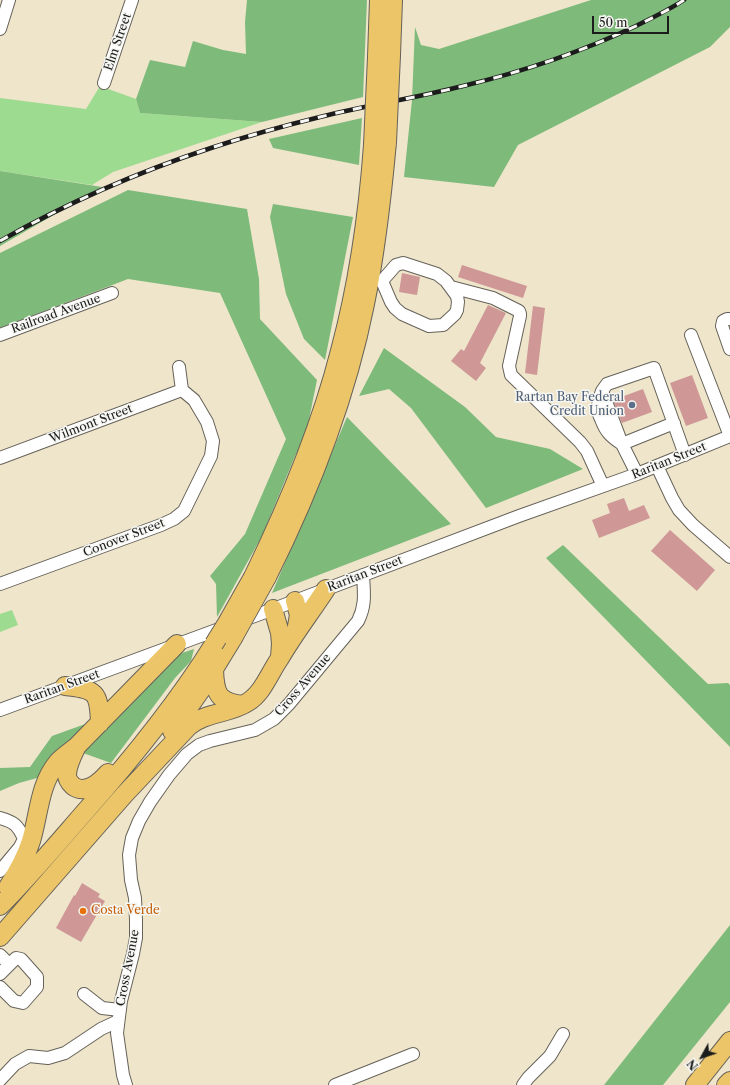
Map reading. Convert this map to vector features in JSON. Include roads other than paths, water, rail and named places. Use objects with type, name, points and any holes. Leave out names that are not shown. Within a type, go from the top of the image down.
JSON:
[{"type":"highway","points":[[379,0],[384,56]]},
{"type":"highway","points":[[138,779],[182,718],[233,638],[260,577],[285,510],[324,427],[345,359],[364,306],[376,280],[384,56],[392,0]]},
{"type":"highway","points":[[345,359],[351,303],[368,201],[380,144]]},
{"type":"highway","points":[[0,906],[54,848],[149,737],[177,700],[227,623],[260,577]]},
{"type":"highway","points":[[0,937],[138,779],[184,730],[193,722],[207,716],[230,711],[243,705],[256,695],[326,589]]},
{"type":"highway","points":[[295,601],[299,615],[295,635]]},
{"type":"highway","points":[[273,609],[280,633],[280,657]]},
{"type":"highway","points":[[0,900],[2,876],[22,864],[24,848],[34,832],[40,800],[46,782],[57,763],[76,747],[178,644]]},
{"type":"highway","points":[[214,670],[216,686],[220,696],[228,703],[243,705]]},
{"type":"highway","points":[[65,686],[87,689],[93,693],[98,704],[100,723]]},
{"type":"highway","points":[[76,747],[69,764],[67,774],[70,782],[76,788],[86,789],[100,782],[113,768],[149,737]]},
{"type":"highway","points":[[695,1085],[730,1041]]},
{"type":"highway","points":[[726,1085],[730,1081]]},
{"type":"street","points":[[0,29],[9,0]]},
{"type":"street","name":"Elm Street","points":[[104,84],[132,0]]},
{"type":"street","points":[[404,263],[437,274],[446,281],[457,296],[457,310],[455,314],[443,324],[429,326],[402,314],[395,308],[376,280],[396,265],[404,263]]},
{"type":"street","points":[[451,287],[493,298],[519,311],[520,314],[509,366],[511,375],[580,442],[587,451],[603,486]]},
{"type":"street","name":"Railroad Avenue","points":[[0,335],[112,294]]},
{"type":"street","points":[[730,319],[723,321],[722,326],[730,349]]},
{"type":"street","points":[[691,335],[730,436]]},
{"type":"street","points":[[179,367],[182,390]]},
{"type":"street","points":[[637,474],[622,444],[602,391],[607,384],[654,368],[685,455]]},
{"type":"street","name":"Wilmont Street","points":[[0,458],[182,390]]},
{"type":"street","name":"Conover Street","points":[[0,584],[161,525],[174,519],[184,510],[211,456],[213,441],[207,422],[194,400],[182,390]]},
{"type":"street","points":[[622,444],[674,423]]},
{"type":"street","name":"Raritan Street","points":[[0,710],[363,576],[519,516],[637,474],[730,436]]},
{"type":"street","points":[[656,466],[672,498],[680,510],[693,525],[730,557]]},
{"type":"street","name":"Cross Avenue","points":[[126,1085],[123,1075],[117,1032],[119,1015],[136,938],[135,898],[131,880],[130,851],[132,838],[141,817],[175,766],[193,749],[210,741],[255,730],[268,723],[284,709],[358,621],[364,602],[363,576]]},
{"type":"street","points":[[0,818],[12,821],[20,830],[24,839],[24,848]]},
{"type":"street","points":[[0,955],[9,964]]},
{"type":"street","points":[[0,974],[16,958],[21,959],[37,977],[38,987],[23,1003],[14,1001],[0,987]]},
{"type":"street","points":[[0,1080],[16,1064],[29,1056],[48,1058],[65,1052],[101,1029],[119,1015],[102,1008],[84,994]]},
{"type":"street","points":[[523,1085],[550,1056],[563,1034]]},
{"type":"street","points":[[336,1085],[413,1054]]},
{"type":"railway","points":[[0,241],[25,227],[103,189],[184,157],[238,139],[292,124],[445,90],[529,68],[573,53],[636,26],[684,0]]},
{"type":"place","name":"Rartan Bay Federal Credit Union","points":[[632,405]]},
{"type":"place","name":"Costa Verde","points":[[83,911]]}]
